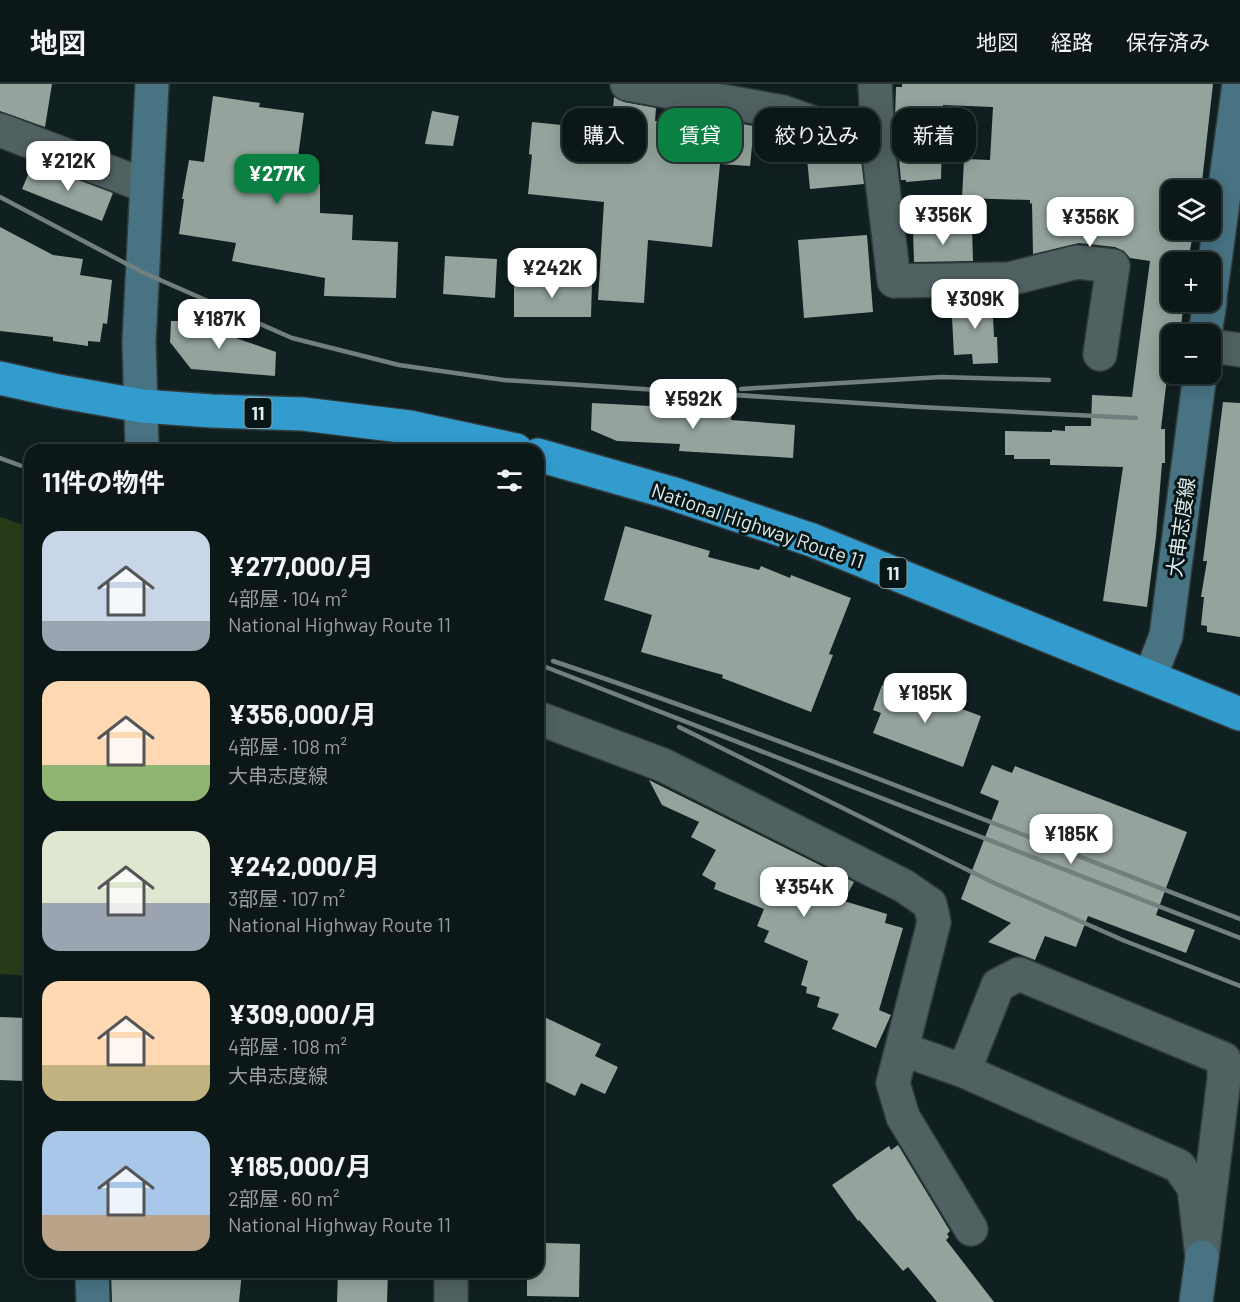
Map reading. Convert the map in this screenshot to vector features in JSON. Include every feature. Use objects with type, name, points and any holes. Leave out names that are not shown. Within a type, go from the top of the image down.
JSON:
[{"type":"highway","name":"11","points":[[0,378],[142,406],[315,416],[409,427],[488,444]]},
{"type":"highway","name":"National Highway Route 11","points":[[544,457],[671,493],[812,540],[1240,714]]},
{"type":"main road","points":[[142,444],[139,342],[152,84]]},
{"type":"main road","points":[[1216,252],[1239,84]]},
{"type":"main road","name":"大串志度線","points":[[1150,677],[1166,636],[1199,384]]},
{"type":"main road","points":[[1196,1302],[1202,1257]]},
{"type":"main road","points":[[92,1278],[93,1302]]},
{"type":"street","points":[[627,84],[761,108]]},
{"type":"street","points":[[876,84],[877,108]]},
{"type":"street","points":[[0,130],[146,186]]},
{"type":"street","points":[[880,162],[894,281],[1008,279],[1077,262],[1113,266],[1100,354]]},
{"type":"street","points":[[1221,347],[1240,350]]},
{"type":"street","points":[[544,720],[663,765],[904,886],[930,904],[934,922],[893,1083],[903,1117],[971,1229]]},
{"type":"street","points":[[964,1071],[998,985],[1019,974],[1232,1056],[1224,1080],[1202,1257]]},
{"type":"street","points":[[902,1049],[964,1071],[1179,1166],[1194,1188],[1202,1257]]},
{"type":"street","points":[[451,1278],[451,1302]]},
{"type":"green space","points":[[0,517],[24,525],[24,976],[0,974]]},
{"type":"building","points":[[0,84],[52,84],[45,127],[0,111]]},
{"type":"building","points":[[902,84],[1213,84],[1202,180],[1161,180],[1161,240],[1192,240],[1190,252],[1161,252],[1161,312],[1183,312],[1181,324],[1161,324],[1161,384],[1166,384],[1161,429],[1165,429],[1165,463],[1162,463],[1147,607],[1103,601],[1123,467],[1050,465],[1050,459],[1014,459],[1014,455],[1005,455],[1005,431],[1052,432],[1052,430],[1065,431],[1065,426],[1091,426],[1092,395],[1132,397],[1150,261],[1130,258],[1124,251],[1115,247],[1079,243],[1033,254],[1032,203],[1030,204],[1030,200],[962,198],[964,162],[990,160],[993,107],[943,105],[943,108],[895,108],[896,87],[902,87]]},
{"type":"building","points":[[213,96],[260,103],[259,107],[304,113],[295,179],[320,184],[320,213],[353,215],[352,240],[398,242],[396,298],[324,296],[325,278],[232,261],[236,243],[179,234],[189,160],[204,162]]},
{"type":"building","points":[[614,97],[624,102],[656,108],[658,162],[742,162],[742,124],[754,126],[750,166],[720,164],[712,247],[648,240],[644,303],[598,300],[604,202],[528,194],[532,155],[529,154],[532,122],[562,125],[562,162],[646,162],[646,108],[613,108]]},
{"type":"building","points":[[432,111],[459,116],[453,146],[425,144]]},
{"type":"building","points":[[807,162],[861,162],[864,184],[810,189]]},
{"type":"building","points":[[899,162],[941,162],[941,179],[906,182],[906,180],[901,180]]},
{"type":"building","points":[[33,163],[113,193],[102,221],[22,189]]},
{"type":"building","points":[[0,227],[53,255],[83,259],[80,275],[112,280],[107,324],[103,323],[100,342],[88,341],[88,346],[53,341],[53,337],[0,331]]},
{"type":"building","points":[[972,229],[973,261],[914,262],[913,231]]},
{"type":"building","points":[[867,235],[873,312],[804,318],[798,240]]},
{"type":"building","points":[[445,256],[497,259],[495,298],[443,294]]},
{"type":"building","points":[[514,281],[592,283],[591,317],[514,317]]},
{"type":"building","points":[[992,298],[998,363],[973,364],[972,354],[954,355],[951,299]]},
{"type":"building","points":[[171,321],[200,321],[230,336],[276,352],[275,376],[191,369],[170,342]]},
{"type":"building","points":[[1223,402],[1240,403],[1240,637],[1207,632],[1207,626],[1201,625],[1204,597],[1201,597],[1207,561],[1203,561]]},
{"type":"building","points":[[592,403],[670,407],[670,409],[677,410],[732,414],[731,420],[795,425],[793,458],[679,451],[680,444],[617,441],[591,430]]},
{"type":"building","points":[[625,526],[710,551],[708,557],[759,570],[761,566],[851,598],[829,654],[833,655],[811,712],[722,678],[723,675],[641,652],[652,615],[604,600]]},
{"type":"building","points":[[892,684],[981,716],[963,767],[873,733],[881,713],[873,710],[882,685],[890,688]]},
{"type":"building","points":[[992,765],[1012,773],[1015,766],[1187,832],[1156,915],[1195,930],[1186,953],[1088,916],[1076,947],[1045,936],[1035,960],[988,942],[1011,923],[961,899],[999,801],[980,793]]},
{"type":"building","points":[[649,780],[854,882],[844,901],[887,914],[885,923],[903,928],[879,1010],[891,1015],[876,1048],[832,1029],[839,1014],[817,1007],[820,997],[806,993],[807,987],[801,985],[808,961],[764,942],[769,931],[757,926],[764,909],[714,889],[716,883],[702,875],[716,850],[691,837],[699,822],[662,805]]},
{"type":"building","points":[[0,1017],[24,1018],[24,1081],[0,1080]]},
{"type":"building","points":[[544,1017],[601,1044],[595,1056],[618,1067],[605,1094],[581,1083],[575,1096],[544,1081]]},
{"type":"building","points":[[898,1145],[950,1231],[946,1240],[994,1302],[937,1302],[908,1267],[903,1271],[858,1221],[832,1185],[889,1146],[891,1150]]},
{"type":"building","points":[[546,1243],[580,1244],[579,1297],[527,1296],[527,1278],[544,1278],[544,1254],[546,1254]]},
{"type":"building","points":[[111,1278],[241,1278],[239,1302],[112,1302]]},
{"type":"building","points":[[338,1278],[388,1278],[387,1302],[337,1302]]},
{"type":"railway","points":[[0,197],[142,272],[292,338],[399,365],[504,380],[920,407],[1136,418]]},
{"type":"railway","points":[[741,389],[941,377],[1049,380]]},
{"type":"railway","points":[[0,458],[24,467]]},
{"type":"railway","points":[[553,661],[812,754],[1240,919]]},
{"type":"railway","points":[[544,666],[1240,938]]},
{"type":"railway","points":[[679,727],[992,882],[1125,941],[1240,986]]}]
